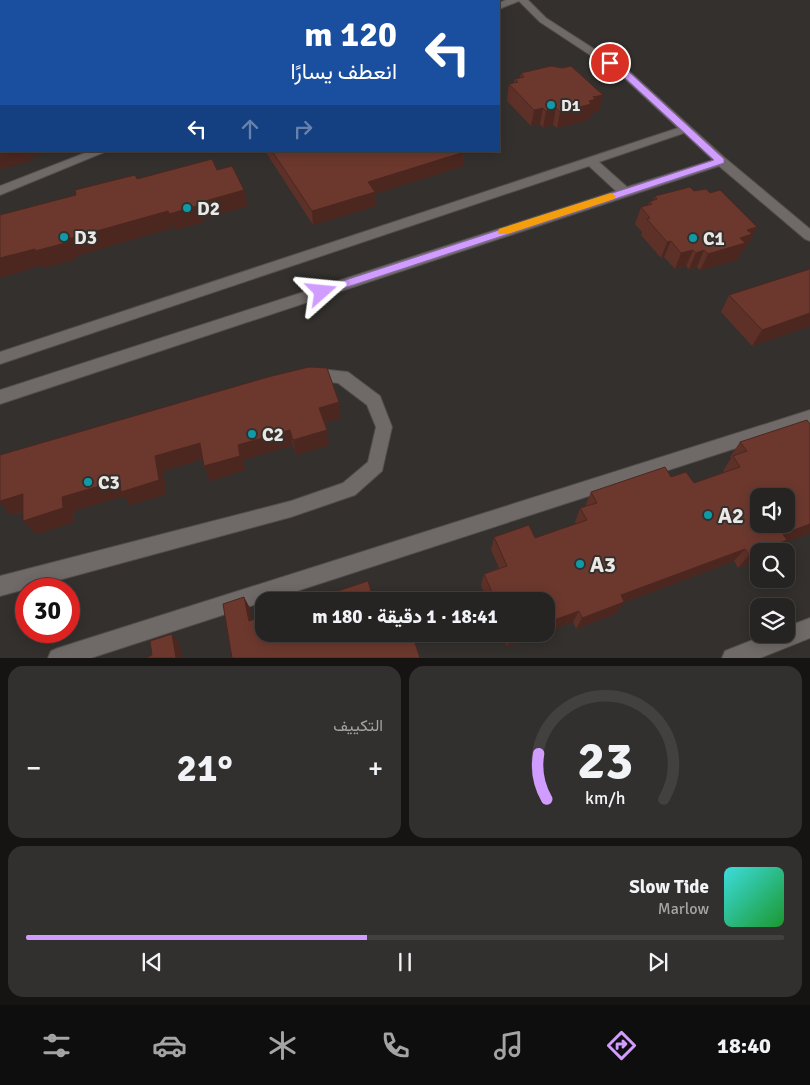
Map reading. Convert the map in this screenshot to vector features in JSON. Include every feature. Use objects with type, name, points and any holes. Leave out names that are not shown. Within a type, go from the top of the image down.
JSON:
[{"type":"street","points":[[500,3],[515,0]]},
{"type":"street","points":[[523,0],[543,20],[626,74],[720,161],[810,236]]},
{"type":"street","points":[[0,358],[686,128]]},
{"type":"street","points":[[0,190],[98,152]]},
{"type":"street","points":[[591,161],[625,192]]},
{"type":"street","points":[[0,397],[720,161]]},
{"type":"street","points":[[0,586],[291,509],[349,489],[376,466],[384,427],[374,401],[342,377],[308,374],[298,376]]},
{"type":"street","points":[[58,658],[810,417]]},
{"type":"street","points":[[732,658],[810,628]]},
{"type":"building","points":[[551,66],[562,68],[571,66],[603,95],[593,97],[596,99],[589,101],[591,104],[560,112],[556,108],[546,111],[543,108],[534,110],[509,84],[518,82],[515,79],[524,77],[521,73]]},
{"type":"building","points":[[273,152],[464,152],[368,182],[375,192],[312,211]]},
{"type":"building","points":[[212,159],[217,170],[232,166],[244,190],[198,203],[200,205],[169,214],[168,211],[68,239],[69,242],[0,258],[0,215],[76,195],[75,190],[135,175],[137,179]]},
{"type":"building","points":[[690,187],[694,191],[706,189],[710,193],[720,190],[757,227],[747,230],[752,234],[740,238],[745,243],[708,254],[704,250],[696,253],[693,250],[681,253],[671,241],[667,242],[647,219],[650,218],[641,207],[652,204],[649,202],[657,199],[655,196]]},
{"type":"building","points":[[810,269],[810,313],[762,330],[729,295]]},
{"type":"building","points":[[309,367],[327,368],[339,402],[319,408],[327,430],[293,440],[290,430],[238,445],[240,456],[204,466],[200,443],[155,456],[159,480],[121,492],[120,480],[62,497],[63,508],[23,521],[23,494],[0,501],[0,455],[268,377]]},
{"type":"building","points":[[807,420],[810,424],[810,524],[795,530],[795,488],[750,488],[750,533],[786,533],[783,534],[787,540],[779,543],[750,543],[750,555],[745,549],[621,595],[624,602],[582,618],[579,611],[555,620],[555,592],[492,592],[484,574],[507,566],[494,537],[529,525],[535,538],[587,520],[580,508],[597,503],[591,492],[665,467],[671,477],[686,472],[694,483],[740,467],[733,456],[747,451],[740,442]]},
{"type":"building","points":[[368,581],[371,592],[335,592]]},
{"type":"building","points":[[244,597],[249,621],[255,619],[255,642],[415,642],[420,658],[232,658],[223,604]]},
{"type":"building","points":[[172,634],[176,658],[145,658],[152,655],[150,641]]},
{"type":"slow traffic","points":[[503,232],[611,196]]},
{"type":"place","name":"D1","points":[[551,105]]},
{"type":"place","name":"D2","points":[[187,208]]},
{"type":"place","name":"D3","points":[[64,237]]},
{"type":"place","name":"C1","points":[[693,238]]},
{"type":"place","name":"C2","points":[[252,434]]},
{"type":"place","name":"C3","points":[[88,482]]},
{"type":"place","name":"A2","points":[[708,515]]},
{"type":"place","name":"A3","points":[[580,564]]},
{"type":"route","points":[[322,292],[720,161],[626,74],[610,63]]}]
